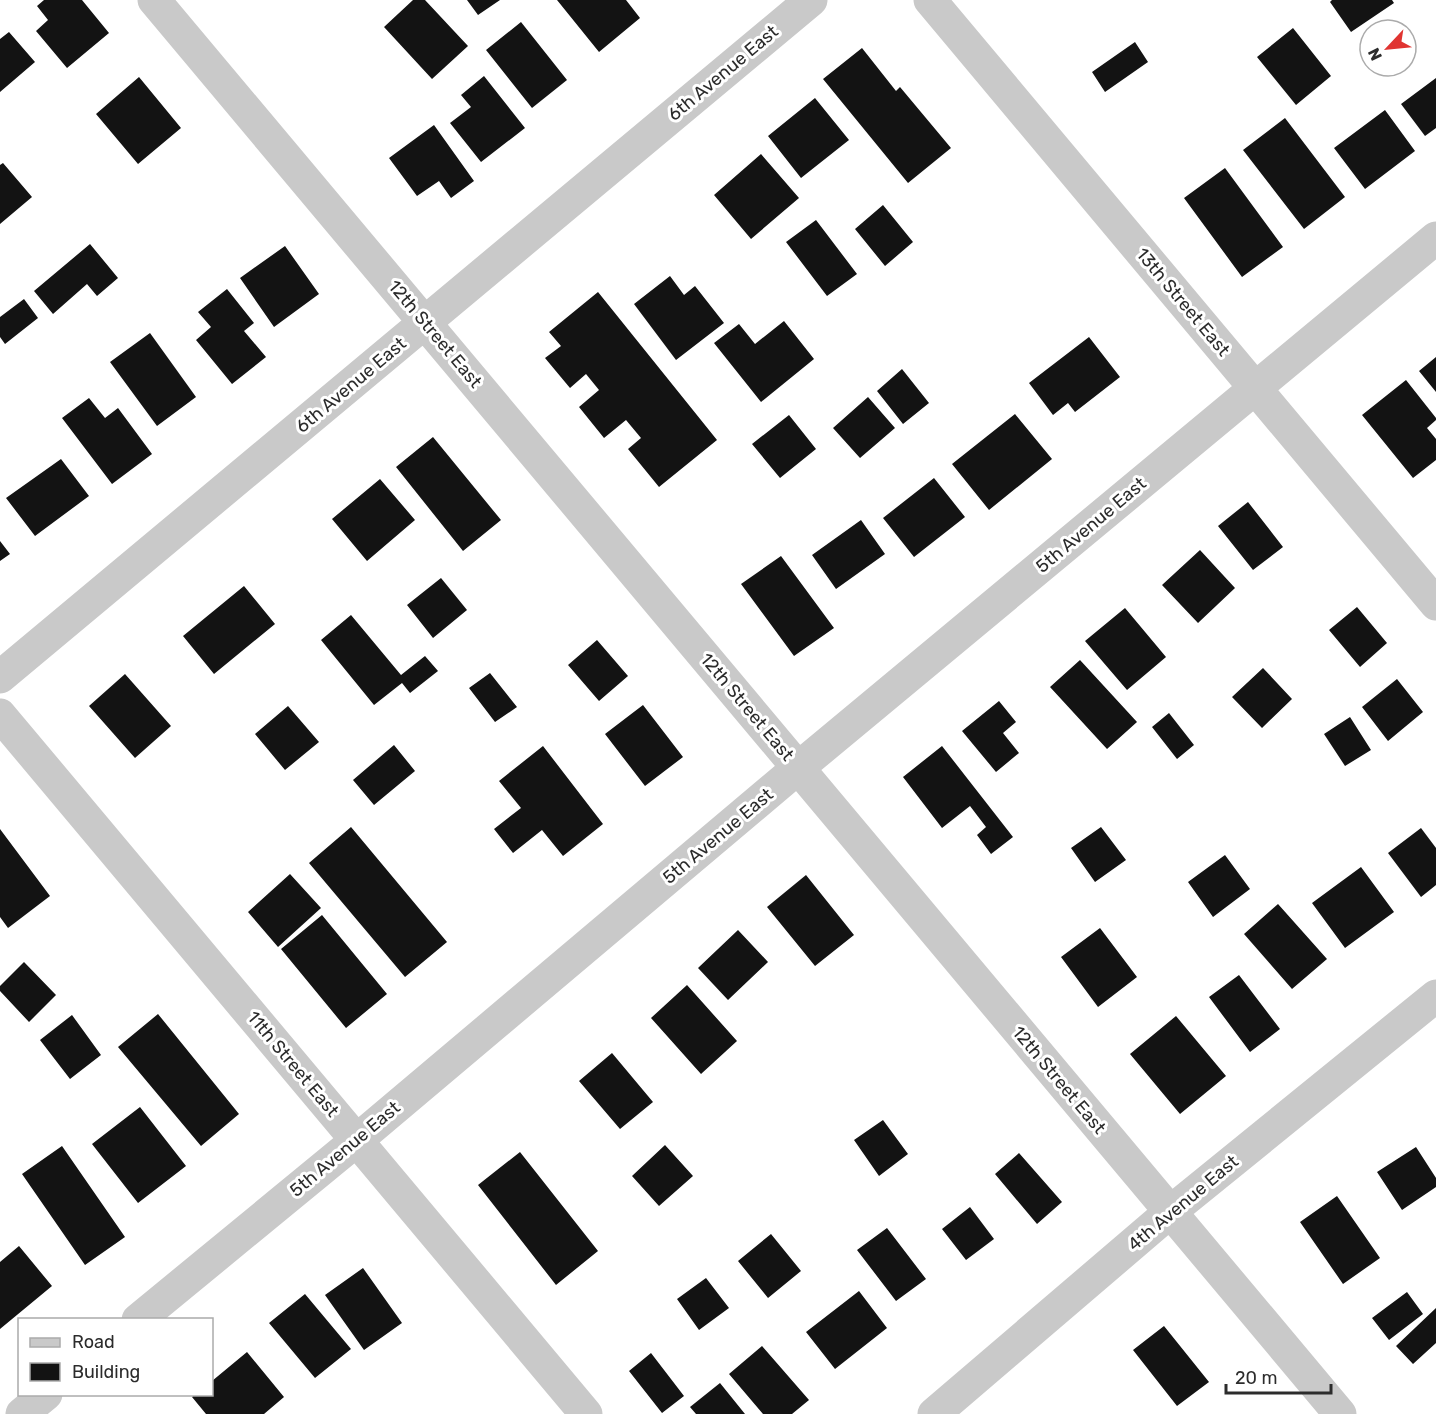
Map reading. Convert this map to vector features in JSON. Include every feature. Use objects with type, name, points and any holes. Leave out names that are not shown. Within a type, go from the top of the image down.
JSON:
[{"type":"street","name":"12th Street East","points":[[154,0],[1340,1414]]},
{"type":"street","name":"6th Avenue East","points":[[0,677],[811,0]]},
{"type":"street","name":"13th Street East","points":[[930,0],[1436,604]]},
{"type":"street","name":"5th Avenue East","points":[[140,1318],[357,1140],[798,768],[1436,238]]},
{"type":"street","name":"11th Street East","points":[[0,715],[586,1414]]},
{"type":"street","name":"4th Avenue East","points":[[934,1414],[1170,1212],[1436,996]]},
{"type":"street","points":[[22,1414],[45,1396]]},
{"type":"building","points":[[44,0],[82,0],[109,33],[67,68],[36,31],[48,20],[37,6]]},
{"type":"building","points":[[413,0],[425,0],[468,46],[432,79],[384,27]]},
{"type":"building","points":[[467,0],[500,0],[478,15]]},
{"type":"building","points":[[557,0],[626,0],[640,18],[599,52]]},
{"type":"building","points":[[1332,0],[1392,0],[1394,3],[1372,18],[1358,18],[1358,27],[1351,32],[1330,2]]},
{"type":"building","points":[[521,22],[567,80],[532,108],[486,50]]},
{"type":"building","points":[[1293,28],[1331,76],[1296,105],[1257,57]]},
{"type":"building","points":[[9,32],[35,62],[0,92],[0,39]]},
{"type":"building","points":[[1135,42],[1148,62],[1105,92],[1092,72]]},
{"type":"building","points":[[862,48],[896,91],[900,87],[951,148],[908,183],[823,79]]},
{"type":"building","points":[[484,76],[525,128],[481,162],[450,123],[471,107],[461,95]]},
{"type":"building","points":[[139,77],[181,128],[138,164],[96,114]]},
{"type":"building","points":[[1436,78],[1436,128],[1425,136],[1401,104]]},
{"type":"building","points":[[815,98],[849,140],[801,178],[768,136]]},
{"type":"building","points":[[1385,110],[1415,151],[1365,189],[1334,148]]},
{"type":"building","points":[[1285,118],[1345,197],[1304,229],[1243,150]]},
{"type":"building","points":[[434,125],[474,181],[451,198],[439,181],[417,196],[389,158]]},
{"type":"building","points":[[761,154],[799,198],[751,239],[714,195]]},
{"type":"building","points":[[3,163],[32,197],[0,224],[0,165]]},
{"type":"building","points":[[1225,168],[1283,247],[1242,277],[1184,198]]},
{"type":"building","points":[[883,205],[913,242],[885,266],[855,229]]},
{"type":"building","points":[[816,220],[857,274],[827,296],[786,242]]},
{"type":"building","points":[[90,244],[118,278],[97,296],[87,284],[53,314],[34,291]]},
{"type":"building","points":[[285,246],[319,294],[274,327],[240,278]]},
{"type":"building","points":[[670,276],[684,295],[695,286],[724,323],[676,360],[634,304]]},
{"type":"building","points":[[227,289],[254,323],[244,331],[266,357],[232,384],[196,340],[211,327],[198,312]]},
{"type":"building","points":[[598,292],[717,440],[659,487],[628,449],[641,438],[626,420],[604,438],[579,407],[599,390],[586,374],[570,388],[545,358],[561,346],[549,332]]},
{"type":"building","points":[[24,299],[38,318],[5,344],[0,337],[0,317]]},
{"type":"building","points":[[784,321],[814,359],[761,402],[714,343],[739,324],[755,344]]},
{"type":"building","points":[[150,333],[196,397],[157,426],[110,362]]},
{"type":"building","points":[[1089,337],[1120,377],[1075,412],[1068,403],[1053,415],[1029,383]]},
{"type":"building","points":[[1436,357],[1436,392],[1419,371]]},
{"type":"building","points":[[902,369],[929,403],[903,424],[877,391]]},
{"type":"building","points":[[1406,380],[1436,418],[1427,428],[1436,439],[1436,460],[1413,478],[1362,415]]},
{"type":"building","points":[[868,397],[895,428],[860,458],[833,428]]},
{"type":"building","points":[[89,398],[105,418],[118,408],[152,454],[112,484],[62,418]]},
{"type":"building","points":[[1015,414],[1052,459],[989,510],[952,464]]},
{"type":"building","points":[[789,415],[816,449],[780,478],[752,444]]},
{"type":"building","points":[[433,437],[501,520],[463,551],[396,467]]},
{"type":"building","points":[[61,459],[89,496],[35,536],[6,498]]},
{"type":"building","points":[[934,478],[965,517],[914,557],[883,518]]},
{"type":"building","points":[[380,479],[415,520],[367,561],[332,519]]},
{"type":"building","points":[[1248,502],[1283,547],[1253,570],[1218,526]]},
{"type":"building","points":[[861,520],[885,554],[836,589],[812,555]]},
{"type":"building","points":[[0,541],[10,554],[0,561]]},
{"type":"building","points":[[1200,550],[1235,588],[1198,623],[1162,585]]},
{"type":"building","points":[[781,556],[834,628],[794,656],[741,584]]},
{"type":"building","points":[[441,578],[467,610],[433,638],[407,605]]},
{"type":"building","points":[[244,586],[275,624],[214,674],[183,636]]},
{"type":"building","points":[[1357,607],[1387,643],[1360,667],[1329,630]]},
{"type":"building","points":[[1125,608],[1166,657],[1127,690],[1085,641]]},
{"type":"building","points":[[351,615],[401,675],[425,656],[438,671],[410,693],[402,683],[374,705],[321,640]]},
{"type":"building","points":[[597,640],[628,676],[599,701],[568,665]]},
{"type":"building","points":[[1080,660],[1137,722],[1107,749],[1050,687]]},
{"type":"building","points":[[1263,668],[1292,699],[1262,728],[1232,697]]},
{"type":"building","points":[[490,673],[517,707],[495,722],[469,688]]},
{"type":"building","points":[[125,674],[171,726],[135,758],[89,706]]},
{"type":"building","points":[[1397,679],[1423,712],[1388,741],[1362,707]]},
{"type":"building","points":[[999,701],[1016,722],[1003,733],[1019,753],[996,772],[962,731]]},
{"type":"building","points":[[643,705],[683,757],[645,786],[605,734]]},
{"type":"building","points":[[288,706],[319,742],[285,770],[255,734]]},
{"type":"building","points":[[1169,713],[1194,745],[1177,759],[1152,727]]},
{"type":"building","points":[[1350,717],[1371,750],[1345,766],[1324,734]]},
{"type":"building","points":[[394,745],[415,771],[374,805],[353,780]]},
{"type":"building","points":[[543,746],[603,824],[563,856],[542,830],[513,853],[494,829],[521,808],[499,781]]},
{"type":"building","points":[[942,746],[1013,837],[991,854],[977,835],[986,827],[970,806],[942,828],[903,777]]},
{"type":"building","points":[[351,827],[447,942],[405,977],[309,863]]},
{"type":"building","points":[[1101,827],[1126,860],[1095,882],[1071,848]]},
{"type":"building","points":[[1421,828],[1436,848],[1436,885],[1421,897],[1388,853]]},
{"type":"building","points":[[0,829],[50,896],[8,928],[0,917]]},
{"type":"building","points":[[1225,855],[1250,889],[1213,917],[1188,882]]},
{"type":"building","points":[[1361,867],[1394,912],[1345,948],[1312,903]]},
{"type":"building","points":[[290,874],[321,908],[278,947],[248,912]]},
{"type":"building","points":[[806,875],[854,935],[815,966],[767,907]]},
{"type":"building","points":[[1278,904],[1327,959],[1292,989],[1244,934]]},
{"type":"building","points":[[322,915],[387,994],[346,1028],[281,949]]},
{"type":"building","points":[[1100,928],[1137,977],[1098,1007],[1061,957]]},
{"type":"building","points":[[738,930],[768,962],[728,1000],[698,968]]},
{"type":"building","points":[[24,962],[56,995],[29,1022],[0,991],[0,986]]},
{"type":"building","points":[[1239,975],[1280,1029],[1250,1052],[1209,997]]},
{"type":"building","points":[[687,985],[737,1041],[701,1074],[651,1018]]},
{"type":"building","points":[[158,1014],[239,1114],[201,1146],[118,1047]]},
{"type":"building","points":[[72,1015],[101,1055],[70,1079],[40,1040]]},
{"type":"building","points":[[1176,1016],[1226,1076],[1180,1114],[1130,1054]]},
{"type":"building","points":[[612,1053],[653,1102],[620,1129],[579,1081]]},
{"type":"building","points":[[140,1107],[186,1166],[138,1203],[92,1144]]},
{"type":"building","points":[[883,1120],[908,1154],[879,1176],[854,1140]]},
{"type":"building","points":[[665,1145],[693,1176],[659,1206],[632,1176]]},
{"type":"building","points":[[62,1146],[125,1237],[85,1265],[22,1174]]},
{"type":"building","points":[[1416,1147],[1436,1178],[1436,1187],[1402,1210],[1377,1172]]},
{"type":"building","points":[[520,1152],[598,1251],[556,1285],[478,1185]]},
{"type":"building","points":[[1019,1153],[1062,1202],[1037,1224],[995,1174]]},
{"type":"building","points":[[1337,1196],[1380,1258],[1343,1284],[1300,1222]]},
{"type":"building","points":[[970,1207],[994,1239],[966,1260],[942,1229]]},
{"type":"building","points":[[887,1228],[926,1279],[896,1301],[857,1250]]},
{"type":"building","points":[[771,1234],[801,1271],[768,1298],[738,1261]]},
{"type":"building","points":[[19,1246],[52,1286],[0,1329],[0,1262]]},
{"type":"building","points":[[363,1268],[402,1323],[364,1350],[325,1295]]},
{"type":"building","points":[[706,1278],[729,1308],[699,1330],[677,1299]]},
{"type":"building","points":[[859,1291],[887,1328],[835,1369],[806,1332]]},
{"type":"building","points":[[1407,1292],[1423,1314],[1389,1340],[1372,1318]]},
{"type":"building","points":[[305,1294],[351,1349],[315,1378],[269,1323]]},
{"type":"building","points":[[1436,1308],[1436,1343],[1413,1364],[1396,1346]]},
{"type":"building","points":[[1164,1326],[1209,1382],[1177,1406],[1133,1350]]},
{"type":"building","points":[[762,1346],[809,1400],[792,1414],[763,1414],[729,1374]]},
{"type":"building","points":[[247,1352],[284,1397],[264,1414],[206,1414],[192,1397],[213,1396],[213,1380]]},
{"type":"building","points":[[651,1353],[684,1396],[662,1413],[629,1371]]},
{"type":"building","points":[[720,1383],[745,1414],[696,1414],[690,1407]]}]
